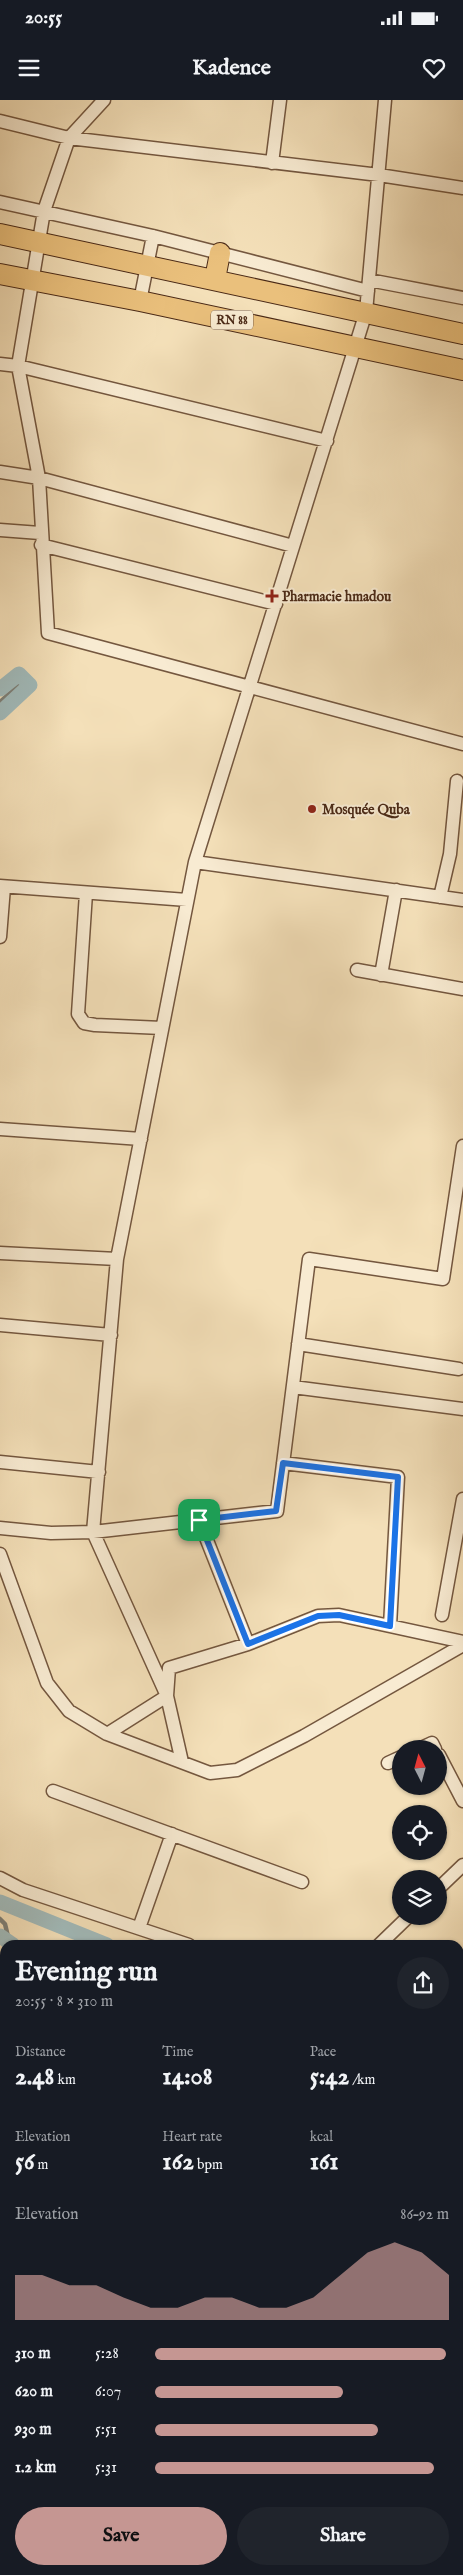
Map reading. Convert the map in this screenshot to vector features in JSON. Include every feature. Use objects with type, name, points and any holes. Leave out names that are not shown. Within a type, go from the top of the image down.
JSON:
[{"type":"main road","points":[[0,234],[148,264],[463,334]]},
{"type":"main road","points":[[215,279],[220,253]]},
{"type":"main road","name":"RN 88","points":[[0,274],[140,301],[463,370]]},
{"type":"street","points":[[104,100],[70,138],[44,211],[18,366],[39,478],[41,539],[48,633],[463,744]]},
{"type":"street","points":[[272,163],[280,100]]},
{"type":"street","points":[[182,1762],[168,1696],[93,1532],[117,1259],[194,862],[357,347],[366,312],[386,100]]},
{"type":"street","points":[[0,122],[70,138],[379,174],[463,188]]},
{"type":"street","points":[[0,202],[369,286],[463,298]]},
{"type":"street","points":[[140,301],[154,236]]},
{"type":"street","points":[[0,364],[18,366],[327,441]]},
{"type":"street","points":[[0,472],[39,478],[294,546]]},
{"type":"street","points":[[0,530],[41,539],[276,604]]},
{"type":"street","points":[[440,897],[457,854],[457,781]]},
{"type":"street","points":[[194,862],[463,900]]},
{"type":"street","points":[[0,937],[2,887],[187,900]]},
{"type":"street","points":[[381,975],[396,890]]},
{"type":"street","points":[[86,893],[78,1014],[84,1023],[94,1025],[162,1028]]},
{"type":"street","points":[[357,970],[463,989]]},
{"type":"street","points":[[0,1129],[141,1139]]},
{"type":"street","points":[[0,1528],[51,1533],[93,1532],[276,1511],[309,1259],[443,1279],[463,1146]]},
{"type":"street","points":[[0,1253],[117,1259]]},
{"type":"street","points":[[0,1325],[111,1335]]},
{"type":"street","points":[[298,1344],[459,1369]]},
{"type":"street","points":[[293,1387],[463,1409]]},
{"type":"street","points":[[0,1462],[98,1472]]},
{"type":"street","points":[[283,1463],[398,1477],[390,1626]]},
{"type":"street","points":[[442,1615],[463,1499]]},
{"type":"street","points":[[199,1520],[248,1644]]},
{"type":"street","points":[[0,1554],[47,1683],[68,1711],[107,1734],[210,1773],[237,1770],[304,1736],[463,1643]]},
{"type":"street","points":[[168,1696],[169,1668],[248,1644],[318,1616],[330,1614],[463,1643]]},
{"type":"street","points":[[107,1734],[168,1696]]},
{"type":"street","points":[[388,1763],[392,1761]]},
{"type":"street","points":[[448,1772],[463,1800]]},
{"type":"street","points":[[53,1791],[302,1882]]},
{"type":"street","points":[[139,1928],[172,1834]]},
{"type":"street","points":[[447,1880],[463,1865]]},
{"type":"street","points":[[0,1878],[24,1890],[174,1940]]},
{"type":"street","points":[[384,1940],[400,1925]]},
{"type":"waterway","points":[[0,689],[19,674],[30,685],[0,713]]},
{"type":"waterway","points":[[0,702],[19,685]]},
{"type":"waterway","points":[[0,1902],[95,1940]]},
{"type":"waterway","points":[[0,1919],[5,1924],[9,1940]]},
{"type":"waterway","points":[[0,1936],[6,1940]]},
{"type":"place","name":"Pharmacie hmadou","points":[[272,596]]},
{"type":"place","name":"Mosquée Quba","points":[[312,809]]},
{"type":"route","points":[[283,1463],[398,1477],[390,1626],[330,1614],[318,1616],[248,1644],[199,1520],[276,1511],[283,1463]]}]
